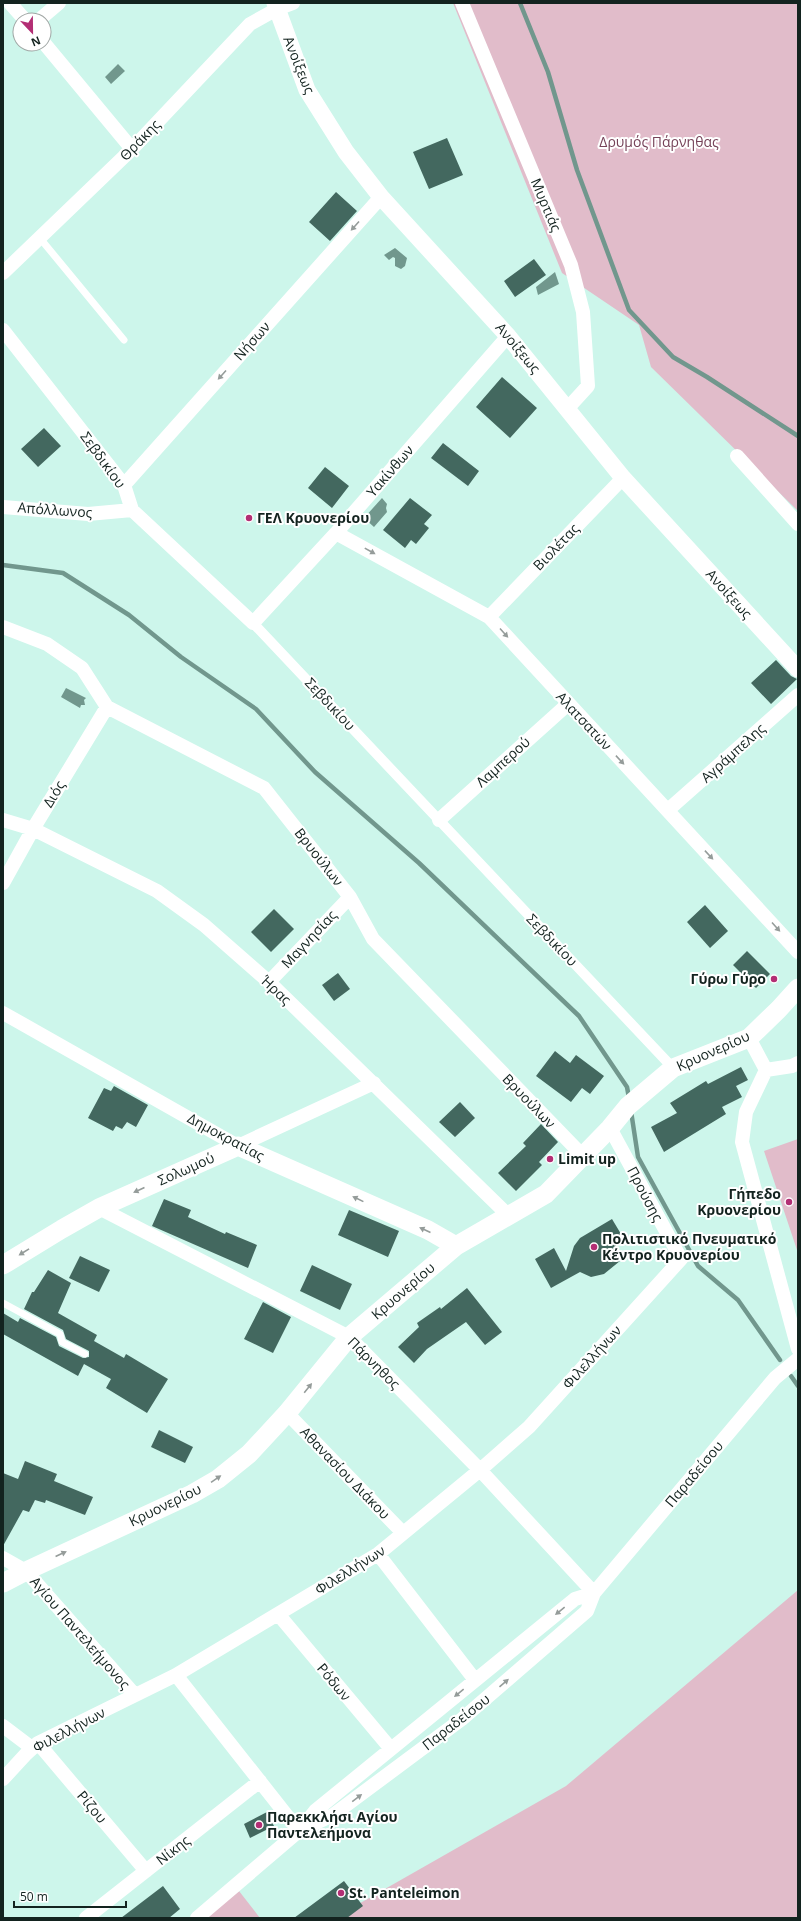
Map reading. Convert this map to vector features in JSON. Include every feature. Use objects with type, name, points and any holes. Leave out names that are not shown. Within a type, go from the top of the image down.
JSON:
[{"type":"main road","name":"Κρυονερίου","points":[[3,1583],[192,1494],[212,1482],[249,1454],[287,1413],[349,1337],[456,1246],[546,1194],[610,1128],[628,1106],[673,1068],[748,1038],[779,1009],[798,988]]},
{"type":"main road","name":"Σολωμού","points":[[3,1265],[99,1208],[238,1146]]},
{"type":"main road","name":"Δημοκρατίας","points":[[238,1146],[428,1230],[456,1246]]},
{"type":"street","points":[[10,3],[18,12]]},
{"type":"street","points":[[48,12],[59,3]]},
{"type":"street","name":"Μυρτιάς","points":[[462,3],[571,265],[583,312],[588,386],[567,409]]},
{"type":"street","name":"Ανοίξεως","points":[[282,5],[307,90],[346,152],[381,197],[508,336],[623,478],[798,668]]},
{"type":"street","name":"Θράκης","points":[[3,272],[132,149],[250,24],[282,5]]},
{"type":"street","points":[[51,52],[132,149]]},
{"type":"street","name":"Νήσων","points":[[124,485],[381,197]]},
{"type":"street","name":"Σεβδικίου","points":[[3,330],[124,485],[132,510],[253,623],[673,1068]]},
{"type":"street","name":"Υακίνθων","points":[[253,623],[336,533],[508,336]]},
{"type":"street","points":[[737,456],[798,524]]},
{"type":"street","name":"Βιολέτας","points":[[489,617],[623,478]]},
{"type":"street","name":"Απόλλωνος","points":[[3,507],[88,514],[132,510]]},
{"type":"street","name":"Αλατσατών","points":[[336,533],[489,617],[798,952]]},
{"type":"street","points":[[3,627],[47,644],[82,668],[107,707]]},
{"type":"street","name":"Αγράμπελης","points":[[668,810],[798,695]]},
{"type":"street","name":"Λαμπερού","points":[[438,820],[568,704]]},
{"type":"street","name":"Διός","points":[[3,883],[33,829],[107,707]]},
{"type":"street","name":"Βρυούλων","points":[[107,707],[264,788],[350,896],[373,939],[583,1156]]},
{"type":"street","name":"Ήρας","points":[[3,820],[33,829],[157,891],[204,925],[269,982],[509,1216]]},
{"type":"street","name":"Μαγνησίας","points":[[269,982],[350,896]]},
{"type":"street","name":"Δημοκρατίας","points":[[3,1013],[238,1146]]},
{"type":"street","points":[[748,1038],[766,1070]]},
{"type":"street","points":[[766,1070],[792,1066],[798,1063]]},
{"type":"street","points":[[766,1070],[746,1112],[742,1142],[798,1349]]},
{"type":"street","name":"Σολωμού","points":[[238,1146],[374,1084]]},
{"type":"street","name":"Προύσης","points":[[610,1128],[681,1259]]},
{"type":"street","name":"Πάρνηθος","points":[[99,1208],[349,1337],[480,1470],[594,1593]]},
{"type":"street","name":"Φιλελλήνων","points":[[3,1779],[35,1746],[176,1675],[378,1554],[480,1470],[529,1427],[681,1259]]},
{"type":"street","name":"Παραδείσου","points":[[299,1831],[333,1815],[462,1719],[587,1611],[594,1593],[775,1378],[798,1359]]},
{"type":"street","name":"Αθανασίου Διάκου","points":[[287,1413],[404,1533]]},
{"type":"street","points":[[378,1554],[475,1680]]},
{"type":"street","name":"Αγίου Παντελεήμονος","points":[[3,1558],[26,1571],[135,1695]]},
{"type":"street","name":"Παραδείσου","points":[[197,1918],[299,1831],[315,1811],[475,1680],[575,1599],[594,1593]]},
{"type":"street","name":"Ρόδων","points":[[278,1614],[391,1749]]},
{"type":"street","points":[[176,1675],[299,1831]]},
{"type":"street","name":"Ρίζου","points":[[3,1726],[35,1746],[146,1871]]},
{"type":"street","name":"Νίκης","points":[[86,1918],[260,1781]]},
{"type":"lane","points":[[40,237],[124,340]]},
{"type":"lane","points":[[3,1303],[60,1334],[62,1342],[85,1354]]},
{"type":"green space","name":"Δρυμός Πάρνηθας","points":[[453,3],[798,3],[798,511],[651,367],[639,325],[562,273]]},
{"type":"green space","name":"Γήπεδο Κρυονερίου","points":[[798,1139],[798,1253],[764,1151]]},
{"type":"green space","points":[[798,1590],[798,1918],[334,1918],[566,1786]]},
{"type":"green space","points":[[239,1891],[260,1918],[203,1918]]},
{"type":"water","points":[[118,64],[125,71],[111,84],[105,77]]},
{"type":"water","points":[[395,248],[407,258],[405,266],[401,269],[395,266],[395,258],[393,257],[389,260],[384,255]]},
{"type":"water","points":[[555,272],[559,284],[538,295],[536,287]]},
{"type":"water","points":[[382,498],[387,504],[387,512],[374,527],[364,518]]},
{"type":"water","points":[[66,688],[86,698],[84,700],[85,705],[81,705],[80,708],[61,697]]},
{"type":"building","points":[[447,138],[463,175],[429,189],[413,152]]},
{"type":"building","points":[[336,192],[357,211],[330,241],[309,222]]},
{"type":"building","points":[[534,259],[546,275],[515,297],[504,281]]},
{"type":"building","points":[[502,377],[537,408],[510,438],[476,407]]},
{"type":"building","points":[[44,428],[61,446],[38,467],[21,449]]},
{"type":"building","points":[[443,443],[479,471],[468,486],[431,458]]},
{"type":"building","points":[[325,467],[349,486],[332,508],[308,488]]},
{"type":"building","points":[[410,498],[432,515],[424,524],[429,528],[416,544],[411,540],[405,548],[383,530]]},
{"type":"building","points":[[776,660],[791,676],[797,679],[771,704],[751,683]]},
{"type":"building","points":[[705,905],[728,931],[710,948],[687,922]]},
{"type":"building","points":[[274,909],[294,929],[271,952],[251,932]]},
{"type":"building","points":[[747,951],[770,974],[756,988],[733,965]]},
{"type":"building","points":[[338,973],[350,989],[334,1001],[322,985]]},
{"type":"building","points":[[555,1051],[570,1063],[576,1055],[604,1076],[590,1094],[582,1088],[571,1102],[536,1076]]},
{"type":"building","points":[[741,1067],[748,1080],[736,1086],[742,1097],[722,1107],[726,1114],[664,1152],[651,1127],[677,1113],[670,1103],[706,1081],[708,1084]]},
{"type":"building","points":[[114,1086],[148,1105],[136,1127],[127,1122],[122,1129],[116,1126],[113,1131],[88,1118],[104,1088],[111,1091]]},
{"type":"building","points":[[460,1102],[475,1118],[455,1137],[439,1122]]},
{"type":"building","points":[[541,1124],[558,1142],[539,1162],[542,1165],[516,1191],[498,1173],[526,1146],[523,1143]]},
{"type":"building","points":[[164,1199],[191,1210],[188,1217],[225,1234],[226,1232],[257,1245],[248,1268],[152,1226]]},
{"type":"building","points":[[349,1210],[399,1231],[388,1257],[338,1235]]},
{"type":"building","name":"Πολιτιστικό Πνευματικό Κέντρο Κρυονερίου","points":[[612,1219],[621,1234],[617,1237],[620,1243],[613,1248],[620,1261],[604,1274],[591,1277],[580,1272],[551,1288],[535,1259],[554,1248],[566,1271],[574,1246],[580,1238]]},
{"type":"building","points":[[80,1256],[110,1270],[99,1292],[69,1278]]},
{"type":"building","points":[[312,1265],[352,1284],[340,1310],[300,1291]]},
{"type":"building","points":[[48,1270],[71,1283],[58,1313],[97,1335],[94,1341],[124,1358],[126,1354],[168,1379],[147,1413],[106,1388],[111,1379],[84,1364],[78,1376],[3,1334],[3,1313],[18,1322],[20,1318],[56,1337],[59,1346],[83,1358],[89,1357],[89,1351],[66,1339],[63,1330],[24,1309],[32,1292],[34,1292]]},
{"type":"building","points":[[467,1288],[502,1332],[485,1345],[466,1322],[427,1349],[414,1363],[398,1347],[419,1327],[417,1323],[440,1307],[441,1309]]},
{"type":"building","points":[[263,1302],[291,1317],[273,1353],[244,1339]]},
{"type":"building","points":[[159,1430],[193,1447],[185,1463],[151,1447]]},
{"type":"building","points":[[25,1461],[57,1474],[54,1481],[93,1497],[85,1515],[46,1500],[45,1503],[35,1500],[29,1512],[23,1510],[3,1546],[3,1473],[18,1479]]},
{"type":"building","name":"Παρεκκλήσι Αγίου Παντελεήμονα","points":[[267,1812],[274,1826],[250,1838],[244,1824]]},
{"type":"building","name":"St. Panteleimon","points":[[344,1881],[363,1906],[347,1918],[294,1918]]},
{"type":"building","points":[[163,1886],[180,1909],[169,1918],[121,1918]]},
{"type":"waterway","points":[[520,3],[548,72],[577,170],[629,310],[673,357],[707,377],[798,436]]},
{"type":"waterway","points":[[3,565],[63,573],[129,615],[181,657],[256,709],[315,772],[419,863],[579,1016],[627,1087],[629,1098]]},
{"type":"waterway","points":[[631,1111],[638,1157],[698,1266],[738,1300],[780,1360]]},
{"type":"waterway","points":[[791,1376],[798,1386]]},
{"type":"place","name":"ΓΕΛ Κρυονερίου","points":[[249,518]]},
{"type":"place","name":"Γύρω Γύρο","points":[[774,979]]},
{"type":"place","name":"Limit up","points":[[550,1159]]},
{"type":"place","name":"Γήπεδο Κρυονερίου","points":[[789,1202]]},
{"type":"place","name":"Πολιτιστικό Πνευματικό Κέντρο Κρυονερίου","points":[[594,1247]]},
{"type":"place","name":"Παρεκκλήσι Αγίου Παντελεήμονα","points":[[259,1825]]},
{"type":"place","name":"St. Panteleimon","points":[[341,1893]]}]
